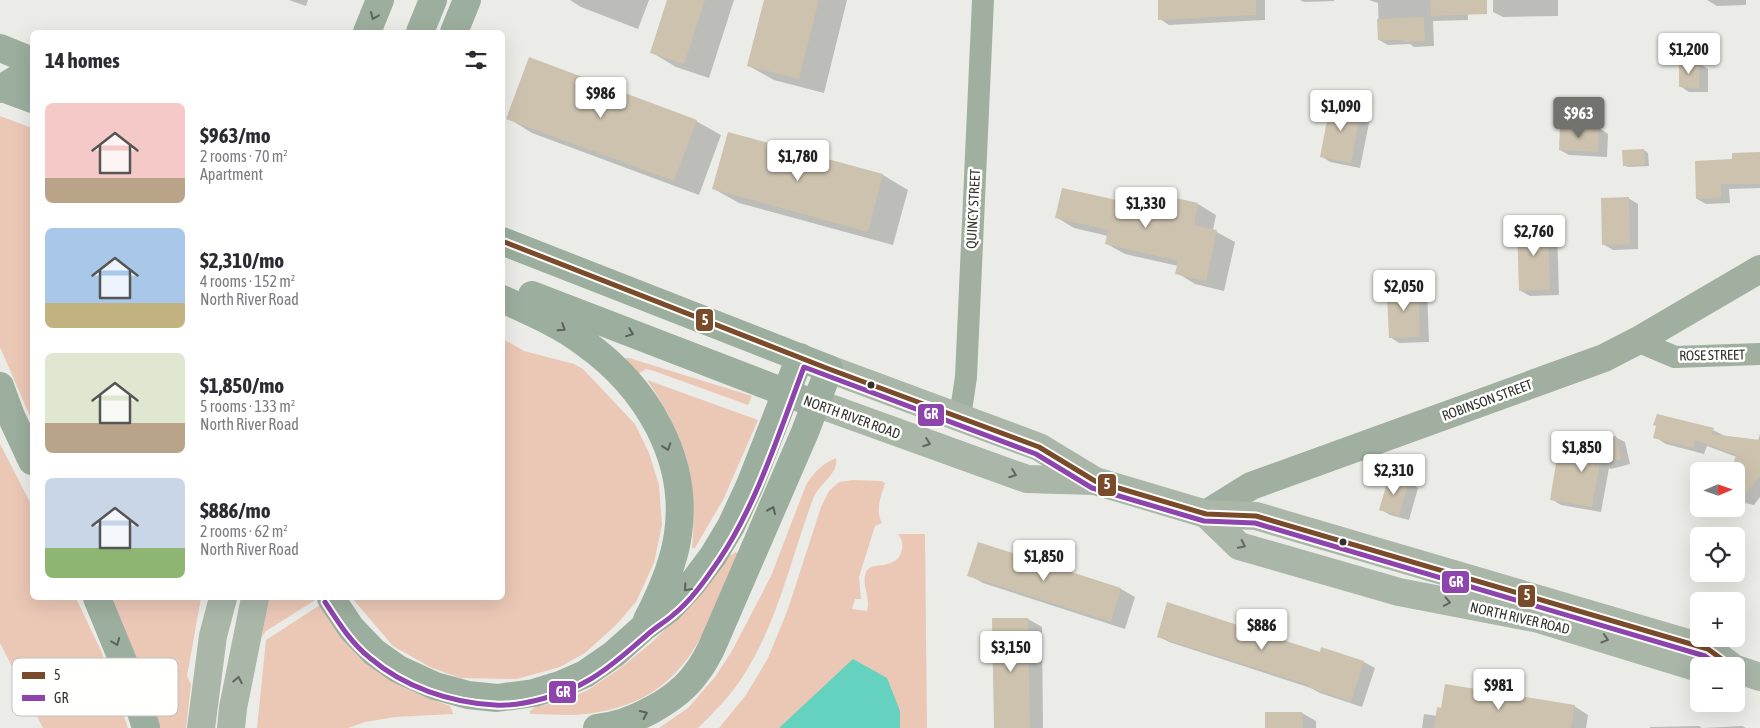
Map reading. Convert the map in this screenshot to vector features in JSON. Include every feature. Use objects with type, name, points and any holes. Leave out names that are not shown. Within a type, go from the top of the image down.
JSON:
[{"type":"main road","points":[[368,30],[380,0]]},
{"type":"main road","points":[[421,30],[433,0]]},
{"type":"main road","points":[[0,48],[30,59]]},
{"type":"main road","points":[[1,88],[30,71]]},
{"type":"main road","points":[[1,88],[30,98]]},
{"type":"main road","name":"NORTH RIVER ROAD","points":[[505,242],[829,369],[1039,446],[1096,481],[1206,514],[1256,516],[1708,649],[1719,657]]},
{"type":"main road","name":"NORTH RIVER ROAD","points":[[505,285],[816,404],[1027,479],[1096,481]]},
{"type":"main road","points":[[505,300],[553,322],[609,362],[632,384],[649,409],[663,436],[674,468],[679,501],[678,534],[669,570],[643,628]]},
{"type":"main road","points":[[332,600],[351,628],[362,640],[374,652],[398,669],[435,686],[468,696],[497,698],[534,693],[560,685],[585,674],[614,654],[643,628],[669,609],[692,584],[713,556],[750,485],[800,357]]},
{"type":"main road","points":[[597,728],[627,722],[655,709],[676,694],[696,674],[711,649],[805,432],[829,369]]},
{"type":"main road","points":[[0,386],[6,405],[30,457]]},
{"type":"main road","name":"NORTH RIVER ROAD","points":[[1206,514],[1239,546],[1399,592],[1539,619],[1690,665]]},
{"type":"main road","points":[[98,600],[122,658]]},
{"type":"main road","points":[[201,728],[213,636],[222,600]]},
{"type":"main road","points":[[230,728],[255,600]]},
{"type":"main road","points":[[1745,672],[1760,677]]},
{"type":"main road","points":[[142,716],[146,728]]},
{"type":"street","name":"QUINCY STREET","points":[[960,417],[966,377],[983,0]]},
{"type":"street","name":"ROBINSON STREET","points":[[1206,514],[1251,486],[1604,358],[1760,269]]},
{"type":"street","name":"ROSE STREET","points":[[1637,340],[1675,357],[1760,354]]},
{"type":"shaded area","points":[[0,116],[30,127],[30,416],[0,347]]},
{"type":"shaded area","points":[[505,340],[524,351],[574,364],[583,369],[635,424],[649,453],[659,485],[662,525],[654,563],[636,602],[616,625],[585,653],[560,667],[517,679],[460,678],[430,667],[393,646],[354,600],[505,600]]},
{"type":"shaded area","points":[[626,358],[752,396],[748,405],[654,371],[646,369],[636,375],[625,360]]},
{"type":"shaded area","points":[[647,380],[758,420],[724,498],[695,548],[692,548],[693,501],[687,460],[672,421]]},
{"type":"shaded area","points":[[0,444],[30,502],[30,600],[77,600],[104,658],[12,658],[12,667],[0,643]]},
{"type":"shaded area","points":[[836,458],[835,469],[813,499],[766,634],[738,683],[722,704],[698,728],[659,728],[688,708],[715,677],[732,651],[771,576],[806,485],[819,469]]},
{"type":"shaded area","points":[[853,480],[882,481],[885,483],[879,508],[882,523],[875,526],[859,577],[861,599],[855,599],[852,609],[867,611],[866,572],[873,567],[895,561],[900,556],[902,545],[898,534],[925,534],[927,728],[900,728],[900,711],[800,709],[779,728],[719,728],[746,695],[768,658],[788,609],[821,507],[829,491],[839,482]]},
{"type":"shaded area","points":[[735,552],[740,554],[715,611],[687,659],[670,679],[648,695],[621,707],[580,715],[530,714],[530,711],[535,707],[563,701],[588,690],[619,669],[650,644],[681,614],[727,553],[732,555]]},
{"type":"shaded area","points":[[111,600],[201,600],[187,676],[191,684],[186,728],[155,728],[152,716],[178,716],[178,658],[137,658]]},
{"type":"shaded area","points":[[267,600],[315,600],[266,631],[262,637]]},
{"type":"shaded area","points":[[320,605],[345,641],[374,669],[409,690],[450,706],[453,714],[395,717],[365,722],[348,728],[257,728],[266,640]]},
{"type":"shaded area","points":[[853,659],[887,678],[900,711],[900,728],[779,728]]},
{"type":"shaded area","points":[[37,716],[124,716],[128,728],[43,728]]},
{"type":"building","points":[[667,0],[705,0],[684,64],[650,53]]},
{"type":"building","points":[[764,0],[819,0],[799,79],[747,66]]},
{"type":"building","points":[[1158,0],[1256,0],[1256,15],[1158,20]]},
{"type":"building","points":[[1430,0],[1487,0],[1487,14],[1431,16]]},
{"type":"building","points":[[1424,17],[1425,41],[1378,40],[1377,19]]},
{"type":"building","points":[[529,57],[697,120],[674,181],[506,119]]},
{"type":"building","points":[[1679,62],[1699,62],[1699,88],[1679,87]]},
{"type":"building","points":[[1331,100],[1362,106],[1351,163],[1320,157]]},
{"type":"building","points":[[1560,126],[1599,127],[1598,152],[1559,150]]},
{"type":"building","points":[[728,132],[883,174],[868,232],[712,189]]},
{"type":"building","points":[[1644,149],[1645,165],[1623,166],[1622,150]]},
{"type":"building","points":[[1760,152],[1760,184],[1721,184],[1721,198],[1696,199],[1695,161],[1732,159],[1732,153]]},
{"type":"building","points":[[1062,188],[1162,210],[1163,204],[1174,207],[1176,198],[1198,203],[1194,225],[1217,230],[1206,281],[1175,274],[1178,261],[1105,244],[1108,230],[1055,218]]},
{"type":"building","points":[[1629,197],[1630,244],[1602,245],[1601,198]]},
{"type":"building","points":[[1548,223],[1550,290],[1519,291],[1517,224]]},
{"type":"building","points":[[1418,283],[1420,337],[1389,338],[1387,296],[1399,296],[1398,284]]},
{"type":"building","points":[[1657,414],[1714,428],[1712,434],[1760,440],[1760,476],[1745,495],[1745,462],[1734,462],[1736,455],[1695,440],[1693,448],[1653,438],[1656,426],[1653,425]]},
{"type":"building","points":[[1616,436],[1621,459],[1600,465],[1600,462],[1592,507],[1550,500],[1558,451],[1599,458],[1594,441]]},
{"type":"building","points":[[1389,476],[1409,482],[1399,516],[1379,510]]},
{"type":"building","points":[[978,542],[1121,588],[1111,622],[967,576]]},
{"type":"building","points":[[1167,602],[1320,652],[1321,647],[1364,661],[1351,702],[1308,687],[1309,685],[1157,637]]},
{"type":"building","points":[[992,618],[1028,618],[1030,728],[994,728]]},
{"type":"building","points":[[1445,684],[1575,705],[1571,728],[1434,728],[1437,707],[1441,708]]},
{"type":"building","points":[[1265,712],[1302,712],[1303,728],[1265,728]]},
{"type":"transit line","name":"5","points":[[505,242],[829,369],[1039,447],[1095,481],[1206,514],[1256,516],[1708,649],[1719,657]]},
{"type":"transit line","name":"GR","points":[[325,602],[345,632],[363,652],[383,668],[429,692],[478,704],[506,705],[544,699],[579,685],[612,665],[652,630],[670,618],[692,596],[709,575],[733,538],[756,491],[777,441],[804,367],[1036,454],[1092,488],[1204,521],[1255,523],[1706,657]]}]
